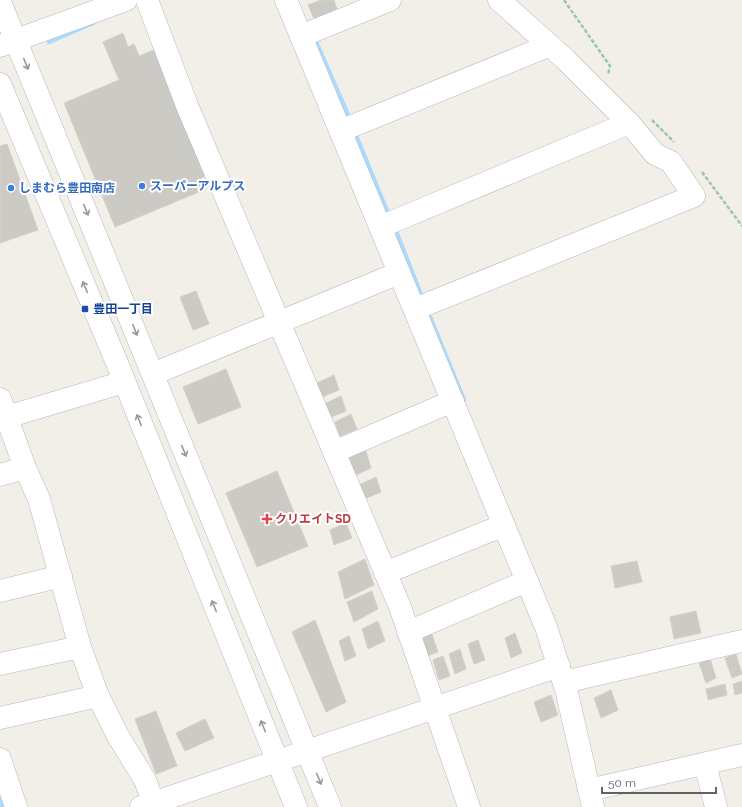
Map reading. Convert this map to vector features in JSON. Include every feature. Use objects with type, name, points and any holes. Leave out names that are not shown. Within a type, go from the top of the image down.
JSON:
[{"type":"street","points":[[8,43],[126,0]]},
{"type":"street","points":[[147,0],[188,108],[385,573],[408,632],[441,706],[469,807]]},
{"type":"street","points":[[286,0],[546,627],[561,674],[591,798],[705,764],[742,755]]},
{"type":"street","points":[[301,36],[390,0]]},
{"type":"street","points":[[414,309],[694,196],[671,162],[655,154],[629,123],[566,60],[548,46],[499,0]]},
{"type":"street","points":[[0,2],[8,43],[152,374],[330,807]]},
{"type":"street","points":[[340,131],[548,46]]},
{"type":"street","points":[[0,84],[124,382],[296,807]]},
{"type":"street","points":[[380,227],[629,123]]},
{"type":"street","points":[[152,374],[399,273]]},
{"type":"street","points":[[124,382],[2,412],[39,498],[80,647],[98,696],[118,736],[145,780],[150,806],[441,706],[561,674],[742,641]]},
{"type":"street","points":[[334,452],[453,401]]},
{"type":"street","points":[[0,475],[25,468]]},
{"type":"street","points":[[385,573],[504,525]]},
{"type":"street","points":[[0,591],[61,576]]},
{"type":"street","points":[[408,632],[527,581]]},
{"type":"street","points":[[0,664],[80,647]]},
{"type":"street","points":[[0,718],[98,696]]},
{"type":"street","points":[[0,759],[16,807]]},
{"type":"street","points":[[705,764],[716,807]]},
{"type":"path","points":[[564,0],[610,66],[608,75]]},
{"type":"building","points":[[321,0],[334,0],[338,12],[315,21],[308,5]]},
{"type":"building","points":[[123,33],[128,47],[134,44],[139,56],[154,50],[206,176],[201,178],[206,189],[115,227],[64,103],[119,80],[103,42]]},
{"type":"building","name":"しまむら豊田南店","points":[[7,144],[38,230],[0,243],[0,146]]},
{"type":"building","points":[[196,291],[209,324],[193,330],[180,297]]},
{"type":"building","points":[[226,369],[241,407],[198,424],[183,387]]},
{"type":"building","points":[[334,375],[339,390],[322,397],[317,383]]},
{"type":"building","points":[[341,396],[346,411],[329,418],[324,404]]},
{"type":"building","points":[[351,414],[357,429],[340,436],[335,422]]},
{"type":"building","points":[[365,448],[371,468],[354,476],[348,456]]},
{"type":"building","name":"クリエイトSD","points":[[277,471],[308,546],[257,567],[226,493]]},
{"type":"building","points":[[376,477],[381,492],[364,499],[359,485]]},
{"type":"building","points":[[346,523],[352,538],[334,545],[330,530]]},
{"type":"building","points":[[365,559],[374,585],[345,599],[338,572]]},
{"type":"building","points":[[637,561],[642,582],[615,588],[611,566]]},
{"type":"building","points":[[372,591],[378,609],[354,622],[347,602]]},
{"type":"building","points":[[696,611],[701,633],[674,639],[670,617]]},
{"type":"building","points":[[315,620],[346,702],[326,712],[292,632]]},
{"type":"building","points":[[378,621],[385,641],[368,649],[362,629]]},
{"type":"building","points":[[431,632],[438,652],[427,656],[421,636]]},
{"type":"building","points":[[515,633],[522,653],[511,658],[505,638]]},
{"type":"building","points":[[349,636],[356,656],[345,661],[339,641]]},
{"type":"building","points":[[478,640],[485,660],[474,664],[468,644]]},
{"type":"building","points":[[460,649],[466,669],[455,674],[449,654]]},
{"type":"building","points":[[736,654],[742,674],[732,678],[725,658]]},
{"type":"building","points":[[443,656],[450,676],[439,680],[433,660]]},
{"type":"building","points":[[710,658],[716,678],[706,683],[699,663]]},
{"type":"building","points":[[742,681],[742,693],[735,695],[733,684]]},
{"type":"building","points":[[725,684],[727,695],[708,700],[706,689]]},
{"type":"building","points":[[611,690],[618,710],[601,718],[594,698]]},
{"type":"building","points":[[551,695],[558,715],[541,722],[534,702]]},
{"type":"building","points":[[156,711],[177,766],[156,774],[135,719]]},
{"type":"building","points":[[205,719],[214,738],[185,751],[176,733]]},
{"type":"waterway","points":[[49,42],[93,23]]},
{"type":"waterway","points":[[316,42],[348,115]]},
{"type":"waterway","points":[[355,133],[387,211]]},
{"type":"waterway","points":[[396,231],[421,295]]},
{"type":"waterway","points":[[430,317],[464,400]]},
{"type":"waterway","points":[[0,800],[2,807]]},
{"type":"place","name":"スーパーアルプス","points":[[142,186]]},
{"type":"place","name":"しまむら豊田南店","points":[[11,188]]},
{"type":"place","name":"豊田一丁目","points":[[85,309]]},
{"type":"place","name":"クリエイトSD","points":[[267,519]]}]
